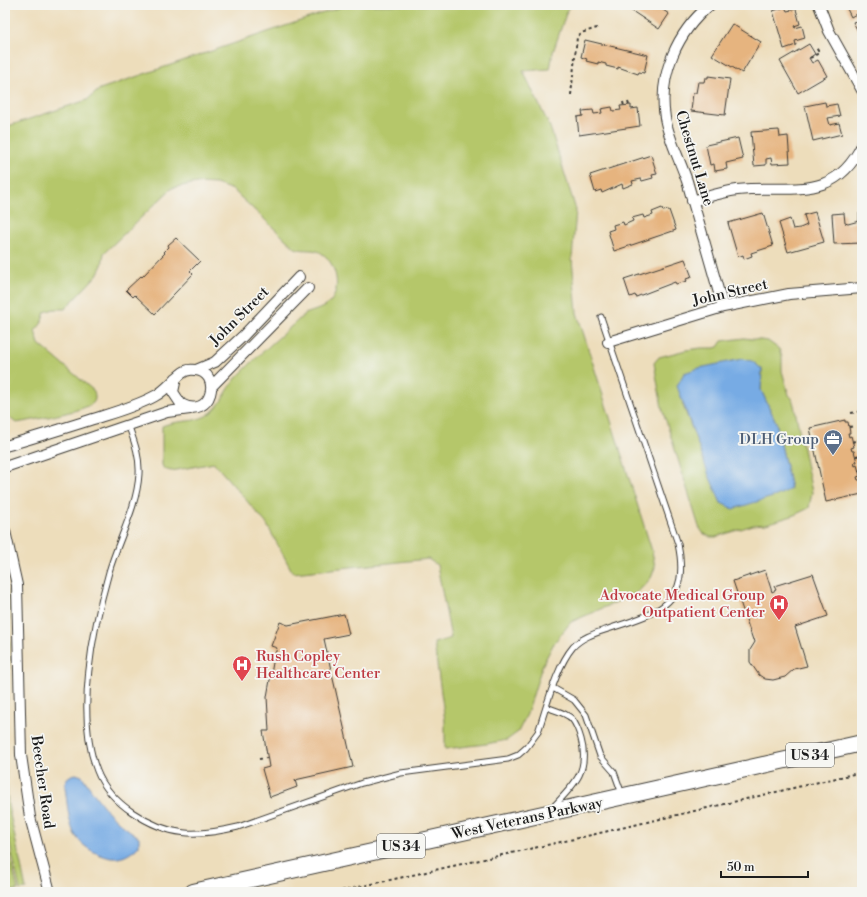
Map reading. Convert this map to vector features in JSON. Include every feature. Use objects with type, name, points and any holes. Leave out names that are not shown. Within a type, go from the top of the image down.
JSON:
[{"type":"main road","name":"West Veterans Parkway","points":[[193,892],[862,743]]},
{"type":"street","name":"Chestnut Lane","points":[[710,5],[683,34],[675,48],[665,82],[665,118],[692,200],[723,307]]},
{"type":"street","points":[[819,5],[829,31],[862,90]]},
{"type":"street","points":[[692,200],[736,190],[812,188],[837,177],[859,157],[862,145]]},
{"type":"street","name":"John Street","points":[[196,370],[215,362],[243,336],[299,277]]},
{"type":"street","name":"John Street","points":[[212,386],[308,288]]},
{"type":"street","name":"John Street","points":[[608,342],[723,307],[789,294],[862,288]]},
{"type":"street","points":[[5,446],[124,410],[157,395],[182,373],[189,370],[196,370],[204,373],[209,378],[212,386],[208,400],[195,408],[167,412],[128,424],[5,467]]},
{"type":"street","points":[[176,378],[173,387],[175,397],[181,404],[195,408]]},
{"type":"street","points":[[124,410],[128,424]]},
{"type":"street","name":"Beecher Road","points":[[5,531],[17,585],[21,756],[30,817],[50,892]]},
{"type":"lane","points":[[128,424],[139,459],[139,475],[135,494],[109,571],[100,609],[92,648],[87,699],[88,735],[97,773],[106,787],[128,810],[156,826],[171,831],[188,834],[205,834],[238,827],[362,783],[393,775],[508,759],[518,754],[534,738],[562,666],[574,647],[584,638],[649,615],[662,608],[678,586],[682,573],[678,544],[600,317]]},
{"type":"lane","points":[[553,688],[574,700],[586,715],[600,756],[614,772],[623,797]]},
{"type":"lane","points":[[546,707],[571,718],[579,734],[585,761],[579,775],[569,790],[547,813]]},
{"type":"path","points":[[685,5],[689,9]]},
{"type":"path","points":[[571,95],[578,36],[581,32],[596,28]]},
{"type":"path","points":[[810,58],[819,53],[816,47]]},
{"type":"path","points":[[623,102],[624,106]]},
{"type":"path","points":[[851,413],[862,411]]},
{"type":"path","points":[[849,428],[854,426]]},
{"type":"path","points":[[852,442],[858,440]]},
{"type":"path","points":[[856,456],[862,455]]},
{"type":"path","points":[[858,470],[862,469]]},
{"type":"path","points":[[259,759],[267,758]]},
{"type":"path","points":[[336,892],[566,841],[862,772]]},
{"type":"green space","points":[[347,5],[569,5],[553,52],[550,69],[523,71],[550,127],[576,210],[572,259],[577,313],[652,551],[655,567],[651,578],[637,593],[571,622],[554,643],[542,666],[527,714],[518,732],[507,740],[445,749],[445,721],[434,643],[451,638],[437,565],[428,559],[293,573],[266,523],[214,463],[171,471],[164,469],[162,465],[162,426],[190,421],[206,416],[216,408],[234,381],[246,368],[305,314],[328,304],[334,297],[336,291],[336,277],[332,265],[324,255],[314,250],[295,248],[233,190],[216,184],[197,183],[172,188],[104,253],[102,265],[97,275],[65,309],[54,309],[45,312],[41,324],[35,331],[39,344],[94,391],[95,399],[93,403],[69,412],[16,423],[5,414],[5,127],[87,100],[100,89]]},
{"type":"green space","points":[[744,338],[768,341],[779,349],[782,357],[782,371],[789,395],[792,398],[794,405],[812,492],[809,508],[792,516],[766,524],[753,525],[716,537],[710,537],[703,533],[699,527],[662,408],[654,363],[659,357],[686,350],[718,347],[722,341]],"holes":[[[762,369],[761,390],[776,422],[791,489],[721,503],[682,403]]]},
{"type":"green space","points":[[5,588],[7,589],[9,606],[10,641],[5,729]]},
{"type":"green space","points":[[5,758],[8,805],[26,889],[20,890],[5,822]]},
{"type":"green space","points":[[5,833],[18,890],[5,892],[5,879],[11,868],[5,864]]},
{"type":"water","points":[[742,359],[752,361],[762,369],[761,390],[776,422],[791,489],[776,496],[733,509],[721,503],[708,473],[677,386],[684,373],[699,368]]},
{"type":"water","points":[[76,774],[82,776],[113,817],[139,837],[139,846],[128,855],[112,858],[100,855],[82,844],[74,833],[70,822],[65,787],[68,778]]},
{"type":"building","points":[[623,5],[663,5],[666,7],[663,10],[669,14],[659,29]]},
{"type":"building","points":[[845,5],[862,5],[862,31],[859,33],[853,22],[859,20],[856,14],[851,17]]},
{"type":"building","points":[[785,7],[787,11],[796,9],[800,24],[794,26],[795,28],[802,26],[805,38],[795,41],[796,45],[784,49],[773,11]]},
{"type":"building","points":[[732,24],[761,42],[742,73],[712,55]]},
{"type":"building","points":[[585,40],[648,55],[644,73],[639,72],[638,74],[618,67],[618,69],[606,66],[606,64],[598,62],[598,64],[586,61],[587,59],[581,57]]},
{"type":"building","points":[[809,44],[815,54],[809,58],[812,63],[818,60],[827,76],[798,93],[780,61]]},
{"type":"building","points":[[708,76],[730,79],[725,115],[691,111],[693,93],[696,93],[698,82],[704,82],[705,78],[708,78]]},
{"type":"building","points":[[825,102],[826,106],[837,104],[840,116],[828,118],[830,125],[839,123],[842,134],[813,141],[805,106]]},
{"type":"building","points":[[631,105],[631,109],[638,108],[640,126],[579,135],[577,117],[583,116],[582,111],[593,110],[594,114],[602,113],[601,109],[612,107],[613,111],[621,110],[620,106]]},
{"type":"building","points":[[779,130],[780,137],[788,136],[790,163],[772,164],[771,158],[766,159],[766,165],[754,166],[751,132]]},
{"type":"building","points":[[738,138],[743,159],[726,163],[727,169],[715,171],[714,164],[710,165],[706,145]]},
{"type":"building","points":[[651,155],[657,174],[652,175],[653,178],[642,181],[641,179],[632,181],[633,184],[623,188],[622,184],[602,193],[601,190],[595,192],[590,175]]},
{"type":"building","points":[[662,208],[663,211],[669,210],[676,230],[614,251],[608,231],[614,229],[613,225],[623,222],[624,225],[633,221],[632,218],[643,215],[644,218],[653,215],[652,212]]},
{"type":"building","points":[[815,212],[824,242],[788,252],[779,223],[790,219],[793,229],[800,228],[807,225],[804,215]]},
{"type":"building","points":[[763,213],[773,246],[751,253],[752,256],[744,259],[743,255],[738,257],[728,223]]},
{"type":"building","points":[[844,213],[845,223],[848,224],[859,221],[859,213],[862,213],[862,243],[834,244],[832,214]]},
{"type":"building","points":[[176,238],[200,261],[190,271],[193,274],[155,314],[135,295],[133,297],[126,290],[141,276],[142,277],[165,253],[164,252],[169,247],[168,245]]},
{"type":"building","points":[[685,259],[692,277],[686,279],[687,281],[676,284],[675,282],[636,297],[635,295],[630,297],[624,279]]},
{"type":"building","points":[[845,420],[845,422],[848,422],[850,433],[848,433],[849,437],[851,436],[854,447],[851,448],[852,451],[854,451],[857,462],[854,462],[855,466],[857,465],[860,476],[857,477],[858,480],[861,480],[862,494],[826,502],[810,428]]},
{"type":"building","name":"Advocate Medical Group Outpatient Center","points":[[765,570],[772,592],[776,590],[774,586],[813,574],[828,616],[795,627],[807,666],[794,669],[785,677],[773,680],[765,679],[759,675],[750,662],[750,650],[755,642],[754,639],[753,640],[733,581]]},
{"type":"building","points":[[344,614],[349,634],[324,639],[353,767],[295,780],[297,787],[270,797],[262,769],[269,767],[263,731],[269,731],[267,697],[277,648],[271,646],[280,622],[288,625]]},
{"type":"place","name":"DLH Group","points":[[833,456]]},
{"type":"place","name":"Advocate Medical Group Outpatient Center","points":[[779,621]]},
{"type":"place","name":"Rush Copley Healthcare Center","points":[[242,682]]}]
